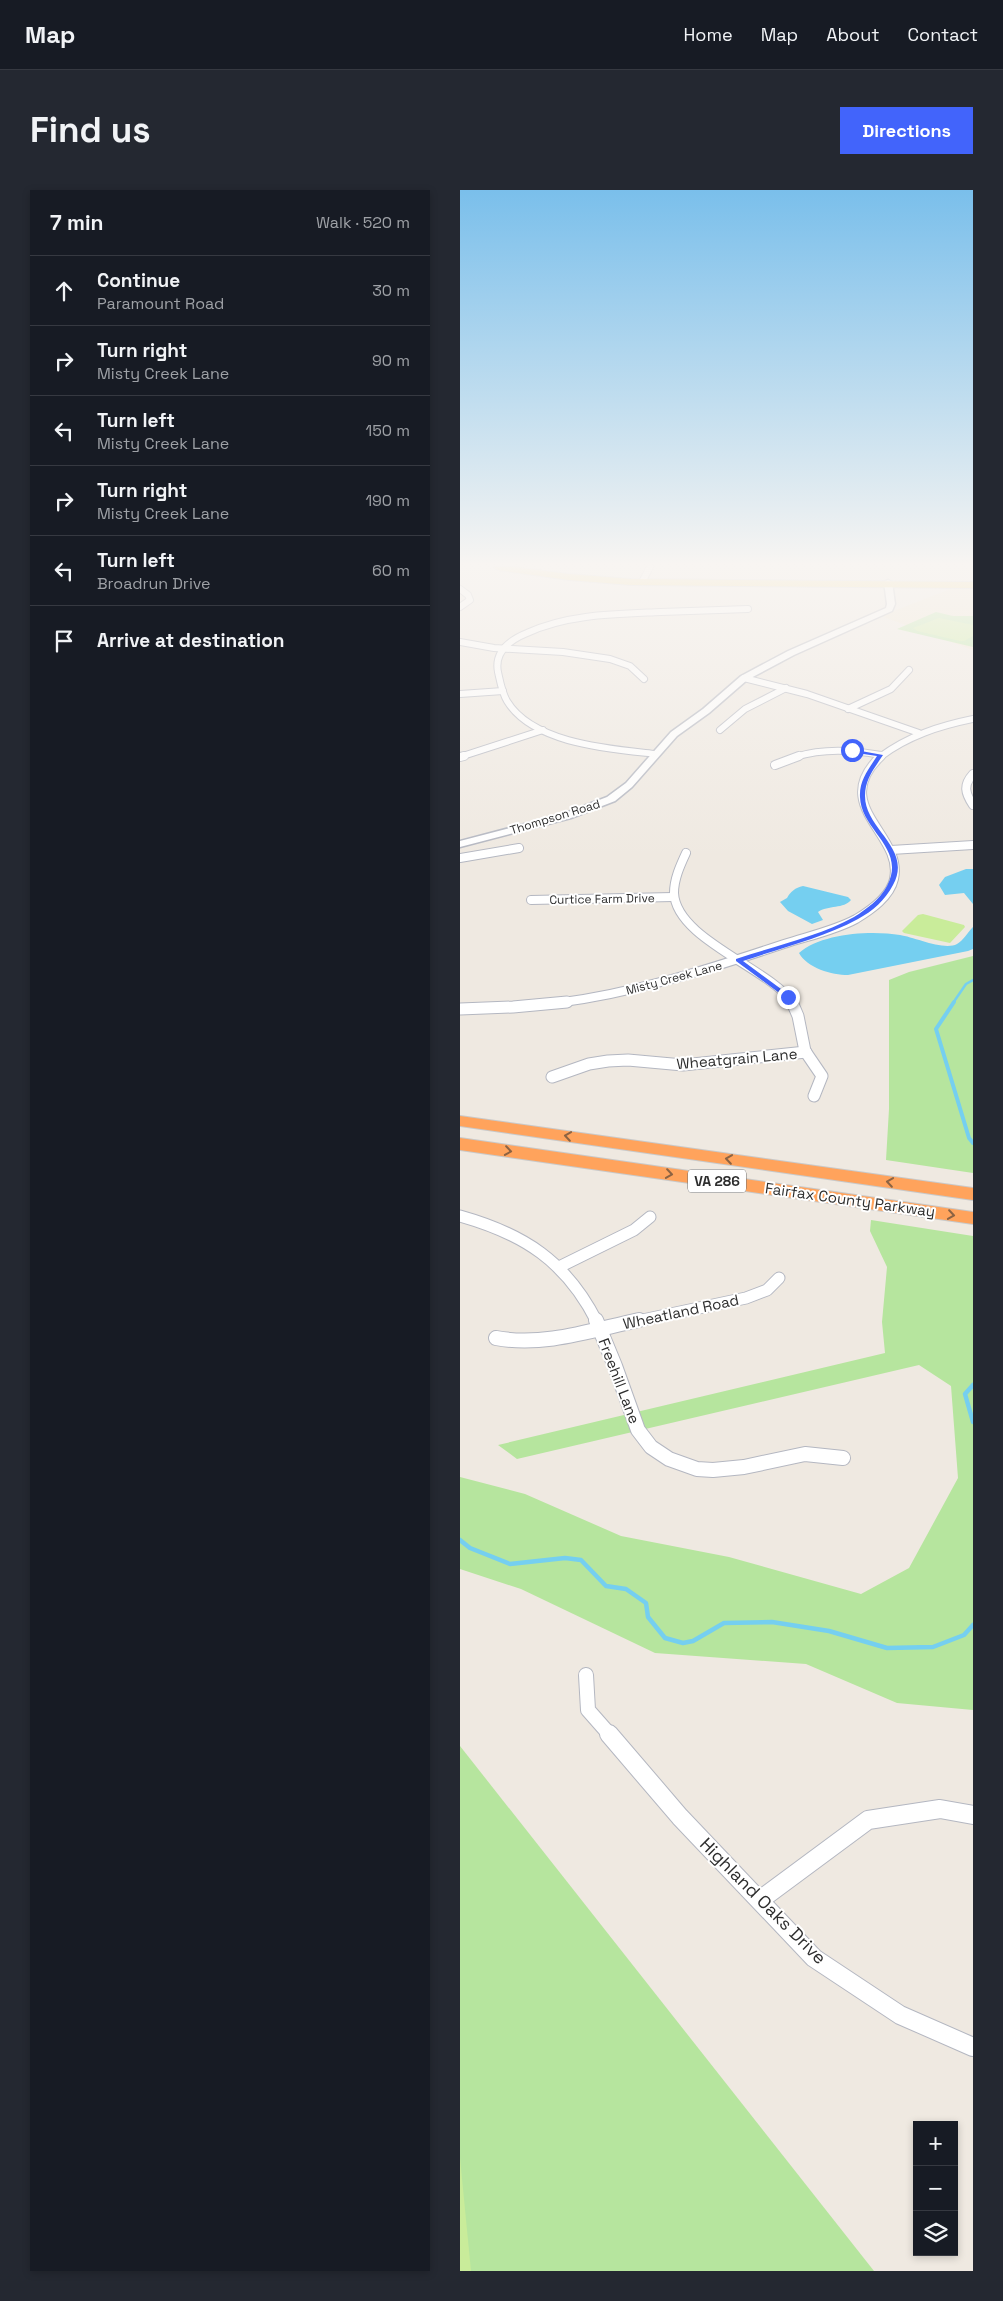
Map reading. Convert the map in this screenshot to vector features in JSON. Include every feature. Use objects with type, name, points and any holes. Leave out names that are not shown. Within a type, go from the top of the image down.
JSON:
[{"type":"highway","name":"Fairfax County Parkway","points":[[460,1121],[973,1194]]},
{"type":"highway","name":"Fairfax County Parkway","points":[[460,1144],[973,1218]]},
{"type":"street","points":[[497,664],[508,704],[523,719],[542,730],[590,745],[656,754]]},
{"type":"street","points":[[625,664],[631,666],[644,679]]},
{"type":"street","name":"Thompson Road","points":[[460,844],[567,816],[601,804],[629,785],[674,734],[744,678],[770,664]]},
{"type":"street","points":[[848,708],[891,689],[909,670]]},
{"type":"street","points":[[744,678],[786,688],[919,733]]},
{"type":"street","points":[[720,730],[745,709],[786,688]]},
{"type":"street","points":[[460,694],[503,691]]},
{"type":"street","name":"Misty Creek Lane","points":[[460,1009],[531,1005],[613,994],[669,982],[830,929],[867,911],[883,898],[893,883],[896,869],[891,850],[869,817],[862,798],[864,780],[880,755],[919,733],[973,719]]},
{"type":"street","points":[[460,757],[542,730]]},
{"type":"street","points":[[775,766],[793,756],[822,750],[852,750],[880,755]]},
{"type":"street","points":[[973,774],[966,781],[965,786],[965,792],[973,805]]},
{"type":"street","points":[[891,850],[973,845]]},
{"type":"street","points":[[460,858],[519,848]]},
{"type":"street","points":[[686,853],[678,871],[674,897],[682,915],[689,924],[781,990],[794,1004],[806,1052],[822,1076],[814,1096]]},
{"type":"street","name":"Curtice Farm Drive","points":[[531,900],[674,897]]},
{"type":"street","name":"Wheatgrain Lane","points":[[552,1077],[576,1067],[603,1061],[628,1060],[683,1065],[806,1052]]},
{"type":"street","name":"Freehill Lane","points":[[460,1216],[510,1234],[542,1253],[559,1267],[575,1285],[599,1329],[627,1396],[638,1430],[648,1444],[671,1460],[697,1469],[731,1470],[807,1454],[842,1458]]},
{"type":"street","points":[[559,1267],[634,1230],[650,1217]]},
{"type":"street","name":"Wheatland Road","points":[[496,1338],[518,1342],[541,1341],[599,1329],[758,1295],[767,1290],[779,1278]]},
{"type":"street","name":"Highland Oaks Drive","points":[[586,1675],[588,1710],[680,1817],[814,1958],[900,2015],[973,2047]]},
{"type":"street","points":[[760,1900],[868,1820],[940,1809],[973,1815]]},
{"type":"green space","points":[[923,914],[964,925],[965,927],[950,943],[902,931],[918,915]]},
{"type":"green space","points":[[973,956],[973,1173],[886,1160],[889,1109],[889,980],[909,972]]},
{"type":"green space","points":[[871,1220],[973,1236],[973,1710],[897,1703],[806,1664],[655,1653],[521,1589],[460,1569],[460,1477],[525,1494],[621,1536],[729,1557],[861,1594],[909,1568],[958,1478],[951,1386],[919,1365],[517,1459],[498,1445],[885,1353],[882,1322],[887,1267],[870,1231]]},
{"type":"green space","points":[[460,1746],[874,2271],[460,2271]]},
{"type":"green space","points":[[460,2158],[471,2271],[460,2271]]},
{"type":"water","points":[[966,869],[973,869],[973,904],[964,893],[945,895],[939,885],[945,877]]},
{"type":"water","points":[[803,886],[848,897],[851,900],[844,905],[826,908],[818,912],[823,920],[812,924],[788,911],[780,902],[787,898],[794,890]]},
{"type":"water","points":[[973,927],[973,949],[968,951],[848,975],[820,970],[808,963],[799,953],[820,941],[862,933],[900,935],[937,945],[951,946],[961,941]]},
{"type":"waterway","points":[[953,1003],[966,984],[973,980]]},
{"type":"waterway","points":[[954,1002],[936,1029],[969,1138],[973,1143]]},
{"type":"waterway","points":[[973,1385],[965,1394],[973,1422]]},
{"type":"waterway","points":[[460,1540],[470,1548],[510,1564],[565,1558],[581,1560],[606,1586],[626,1589],[646,1603],[648,1617],[665,1638],[683,1643],[693,1641],[724,1623],[772,1622],[829,1631],[887,1648],[933,1647],[964,1635],[973,1625]]},
{"type":"route","points":[[788,997],[738,960],[857,918],[883,898],[893,883],[895,876],[895,862],[891,850],[869,817],[862,798],[864,780],[880,755],[852,750]]}]
